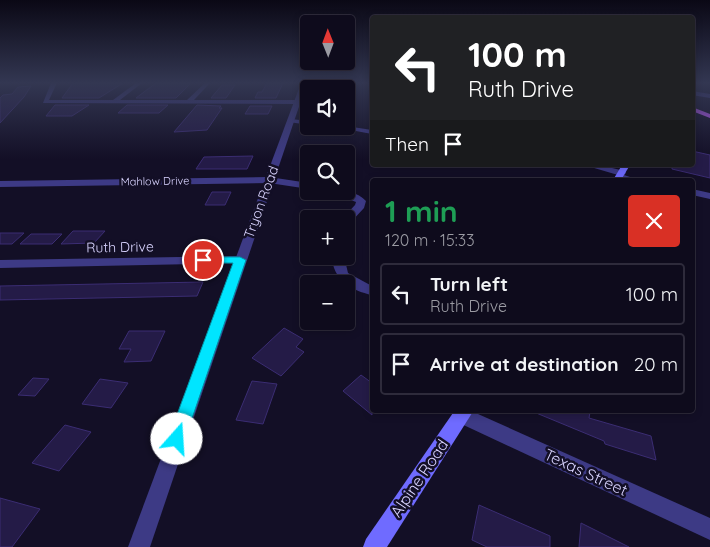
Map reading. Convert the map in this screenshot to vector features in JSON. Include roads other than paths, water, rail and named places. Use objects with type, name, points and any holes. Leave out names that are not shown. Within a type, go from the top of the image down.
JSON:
[{"type":"main road","points":[[695,110],[710,116]]},
{"type":"main road","name":"Alpine Road","points":[[374,547],[463,413]]},
{"type":"street","name":"Tryon Road","points":[[139,547],[296,109]]},
{"type":"street","points":[[291,121],[300,122]]},
{"type":"street","points":[[355,129],[370,132]]},
{"type":"street","points":[[595,167],[621,174]]},
{"type":"street","name":"Mahlow Drive","points":[[0,184],[269,180],[300,185]]},
{"type":"street","points":[[695,193],[710,196]]},
{"type":"street","points":[[355,197],[361,201],[360,206],[355,211]]},
{"type":"street","name":"Ruth Drive","points":[[0,264],[240,260]]},
{"type":"street","points":[[338,265],[338,270],[342,275],[370,290]]},
{"type":"street","name":"Texas Street","points":[[463,413],[710,530]]}]
